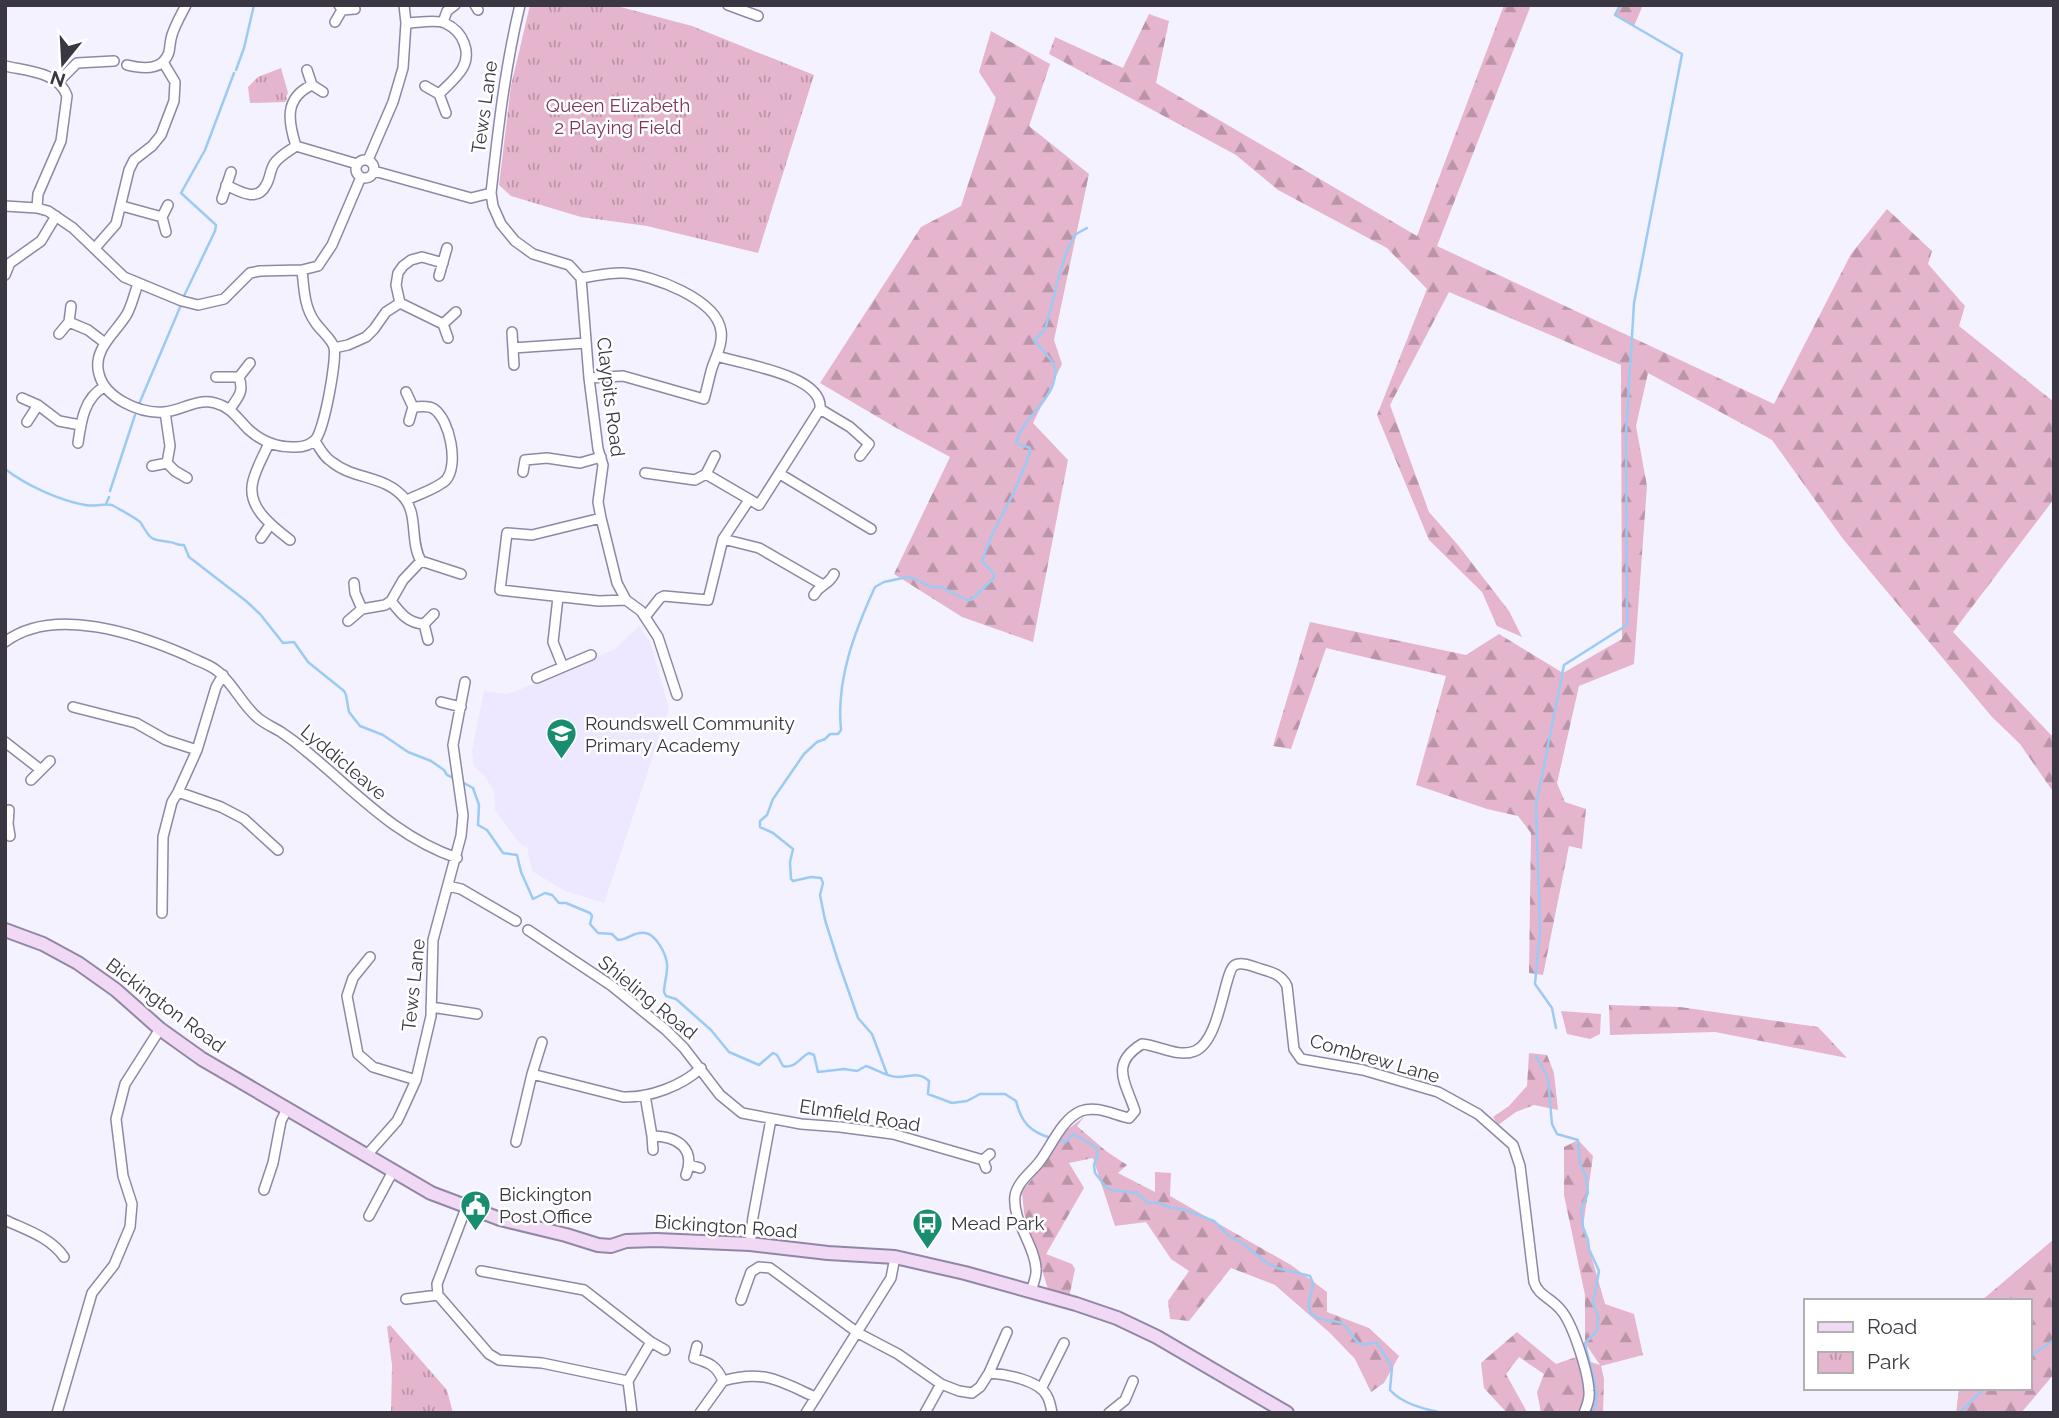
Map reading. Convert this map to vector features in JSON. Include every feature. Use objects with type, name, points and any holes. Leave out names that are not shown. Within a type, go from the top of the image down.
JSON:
[{"type":"main road","name":"Bickington Road","points":[[5,930],[43,944],[78,963],[202,1059],[431,1193],[466,1208],[598,1245],[611,1246],[626,1241],[656,1240],[750,1244],[895,1257],[965,1273],[1117,1318],[1169,1344],[1287,1413]]},
{"type":"street","points":[[127,65],[153,68],[163,62],[169,54],[172,36],[186,5]]},
{"type":"street","points":[[368,160],[393,102],[403,68],[404,5]]},
{"type":"street","points":[[443,22],[447,11],[455,5]]},
{"type":"street","name":"Tews Lane","points":[[520,5],[504,84],[491,193],[496,214],[507,233],[533,254],[569,265],[581,278]]},
{"type":"street","points":[[728,5],[758,16]]},
{"type":"street","points":[[335,22],[341,8],[355,9]]},
{"type":"street","points":[[405,23],[443,22],[458,32],[463,40],[467,61],[460,73],[439,94]]},
{"type":"street","points":[[59,82],[77,63],[114,61]]},
{"type":"street","points":[[95,248],[116,224],[129,170],[134,160],[161,135],[174,101],[175,82],[163,62]]},
{"type":"street","points":[[5,66],[54,78],[65,89],[67,96],[64,130],[38,194],[37,208]]},
{"type":"street","points":[[307,71],[312,85],[323,92]]},
{"type":"street","points":[[296,146],[289,121],[290,110],[298,93],[312,85]]},
{"type":"street","points":[[425,86],[439,94],[446,113]]},
{"type":"street","points":[[296,146],[357,164]]},
{"type":"street","points":[[226,185],[254,195],[262,191],[275,163],[296,146]]},
{"type":"street","points":[[368,160],[357,164],[356,173],[361,177],[368,177],[374,171]]},
{"type":"street","points":[[368,160],[374,171]]},
{"type":"street","points":[[374,171],[471,198],[491,193]]},
{"type":"street","points":[[222,199],[231,172]]},
{"type":"street","points":[[5,206],[37,208],[56,216],[95,248],[124,277],[198,304],[224,299],[250,273],[302,270],[318,266],[325,258],[361,177]]},
{"type":"street","points":[[166,232],[162,217],[168,205]]},
{"type":"street","points":[[122,206],[162,217]]},
{"type":"street","points":[[5,275],[10,263],[41,241],[56,216]]},
{"type":"street","points":[[439,276],[447,248]]},
{"type":"street","points":[[400,303],[396,285],[402,267],[411,260],[422,257],[443,263]]},
{"type":"street","points":[[138,284],[128,312],[105,343],[97,367],[104,387],[114,396],[146,411],[165,412],[205,401],[216,403],[230,409],[247,428],[269,443],[304,447],[315,441],[323,426],[334,348],[310,316],[305,300],[302,270]]},
{"type":"street","points":[[581,278],[627,273],[677,288],[708,309],[718,321],[721,339],[704,399],[623,376],[589,378]]},
{"type":"street","name":"Claypits Road","points":[[581,278],[589,378],[598,449],[603,465],[598,502],[601,518],[617,583],[626,600],[641,611],[658,637],[677,695]]},
{"type":"street","points":[[334,348],[366,337],[386,312],[400,303]]},
{"type":"street","points":[[400,303],[443,324],[447,338]]},
{"type":"street","points":[[59,334],[69,323],[71,306]]},
{"type":"street","points":[[443,324],[456,312]]},
{"type":"street","points":[[69,323],[88,330],[105,343]]},
{"type":"street","points":[[512,332],[514,365]]},
{"type":"street","points":[[513,348],[586,343]]},
{"type":"street","points":[[706,474],[759,505],[820,409],[820,399],[797,380],[717,356]]},
{"type":"street","points":[[239,377],[250,363]]},
{"type":"street","points":[[216,377],[239,377]]},
{"type":"street","points":[[230,409],[242,386],[239,377]]},
{"type":"street","points":[[78,443],[80,425],[90,398],[104,387]]},
{"type":"street","points":[[406,392],[413,407],[409,421]]},
{"type":"street","points":[[22,398],[38,405],[60,421],[80,425]]},
{"type":"street","points":[[27,422],[38,405]]},
{"type":"street","points":[[407,500],[445,480],[452,465],[448,425],[428,407],[413,407]]},
{"type":"street","points":[[820,409],[850,427],[869,444],[860,456]]},
{"type":"street","points":[[165,412],[170,446],[167,463]]},
{"type":"street","points":[[315,441],[332,463],[393,487],[407,500],[413,521],[416,553],[421,562],[461,574]]},
{"type":"street","points":[[269,443],[252,482],[253,502],[270,525],[290,540]]},
{"type":"street","points":[[645,473],[695,480],[706,474],[715,456]]},
{"type":"street","points":[[523,472],[525,460],[547,458],[580,463],[601,457]]},
{"type":"street","points":[[152,466],[167,463]]},
{"type":"street","points":[[167,463],[187,478]]},
{"type":"street","points":[[780,474],[871,529]]},
{"type":"street","points":[[645,617],[664,596],[708,600],[723,539],[749,500]]},
{"type":"street","points":[[601,518],[532,535],[507,533],[500,590],[599,601],[626,600]]},
{"type":"street","points":[[261,538],[270,525]]},
{"type":"street","points":[[723,539],[759,548],[823,585]]},
{"type":"street","points":[[348,621],[362,609],[385,605],[391,601],[403,580],[421,562]]},
{"type":"street","points":[[814,595],[817,589],[830,583],[834,574]]},
{"type":"street","points":[[354,583],[362,609]]},
{"type":"street","points":[[558,597],[552,642],[563,667]]},
{"type":"street","points":[[391,601],[403,616],[414,623],[424,624]]},
{"type":"street","points":[[424,624],[434,614]]},
{"type":"street","points":[[424,624],[428,640]]},
{"type":"street","name":"Lyddicleave","points":[[5,642],[13,636],[40,626],[78,625],[123,631],[172,649],[216,670],[258,719],[294,741],[396,828],[457,858]]},
{"type":"street","points":[[537,678],[591,656]]},
{"type":"street","points":[[162,913],[163,837],[172,802],[197,750],[215,687],[223,675]]},
{"type":"street","name":"Tews Lane","points":[[366,1156],[397,1121],[416,1080],[431,1016],[433,940],[457,858],[463,815],[453,745],[465,682]]},
{"type":"street","points":[[441,702],[461,707]]},
{"type":"street","points":[[73,707],[136,723],[166,740],[197,750]]},
{"type":"street","points":[[5,742],[41,770]]},
{"type":"street","points":[[31,780],[50,761]]},
{"type":"street","points":[[178,792],[221,807],[244,819],[278,850]]},
{"type":"street","points":[[9,810],[6,824],[10,836]]},
{"type":"street","points":[[448,886],[461,889],[516,921]]},
{"type":"street","name":"Shieling Road","points":[[528,930],[612,986],[666,1030],[733,1107],[742,1113],[771,1119]]},
{"type":"street","points":[[370,957],[354,978],[347,996],[358,1055],[373,1067],[416,1080]]},
{"type":"street","name":"Combrew Lane","points":[[1031,1291],[1037,1271],[1015,1197],[1027,1175],[1063,1127],[1083,1110],[1097,1110],[1129,1118],[1133,1116],[1135,1111],[1122,1077],[1125,1058],[1142,1044],[1178,1052],[1196,1051],[1206,1042],[1213,1030],[1230,970],[1235,965],[1242,964],[1273,972],[1284,979],[1294,1049],[1301,1059],[1363,1070],[1438,1092],[1478,1114],[1513,1145],[1520,1166],[1534,1282],[1539,1292],[1559,1307],[1581,1353],[1589,1392],[1584,1413]]},
{"type":"street","points":[[431,1007],[477,1014]]},
{"type":"street","points":[[57,1413],[92,1293],[114,1265],[130,1227],[132,1204],[124,1177],[116,1119],[125,1084],[160,1029]]},
{"type":"street","points":[[516,1143],[542,1042]]},
{"type":"street","points":[[532,1074],[623,1097],[634,1097],[679,1084],[691,1078],[701,1068]]},
{"type":"street","points":[[645,1094],[653,1150]]},
{"type":"street","points":[[264,1190],[273,1163],[281,1121],[287,1110]]},
{"type":"street","name":"Elmfield Road","points":[[750,1244],[752,1217],[771,1119],[893,1135],[987,1161]]},
{"type":"street","points":[[652,1136],[664,1136],[685,1147],[689,1157],[688,1170],[700,1168]]},
{"type":"street","points":[[369,1216],[393,1171]]},
{"type":"street","points":[[466,1208],[437,1284],[438,1295],[489,1354],[499,1360],[542,1363],[628,1381]]},
{"type":"street","points":[[5,1220],[44,1238],[64,1256]]},
{"type":"street","points":[[806,1413],[891,1278],[895,1257]]},
{"type":"street","points":[[741,1300],[751,1272],[759,1267],[770,1268],[858,1333],[898,1354],[941,1384],[967,1393],[980,1387],[1007,1332]]},
{"type":"street","points":[[481,1271],[584,1290],[665,1350]]},
{"type":"street","points":[[406,1299],[438,1295]]},
{"type":"street","points":[[632,1413],[628,1381],[651,1342]]},
{"type":"street","points":[[1041,1389],[1065,1343]]},
{"type":"street","points":[[697,1346],[690,1357],[709,1362],[718,1370],[723,1381]]},
{"type":"street","points":[[989,1373],[1007,1374],[1041,1389],[1049,1397],[1052,1413]]},
{"type":"street","points":[[699,1413],[723,1381],[742,1376],[757,1375],[777,1380],[816,1397]]},
{"type":"street","points":[[1110,1413],[1125,1400],[1133,1381]]},
{"type":"street","points":[[925,1413],[941,1384]]},
{"type":"shaded area","name":"Roundswell Community Primary Academy","points":[[639,626],[650,642],[669,708],[604,903],[565,891],[532,871],[527,847],[521,845],[495,810],[494,792],[485,776],[474,766],[472,751],[484,691],[506,694],[519,690],[615,649]]},
{"type":"green space","name":"Queen Elizabeth 2 Playing Field","points":[[530,5],[613,5],[692,26],[814,75],[758,253],[647,226],[581,217],[511,196],[499,185],[511,86]]},
{"type":"green space","points":[[1504,5],[1531,5],[1437,246],[1774,404],[1851,254],[1887,209],[1932,251],[1928,264],[1965,306],[1959,326],[2054,402],[2054,499],[1953,632],[2054,738],[2054,793],[2020,744],[1992,717],[1843,539],[1772,440],[1648,373],[1636,426],[1647,486],[1634,664],[1579,686],[1557,783],[1565,802],[1586,809],[1582,849],[1569,846],[1543,975],[1529,973],[1531,833],[1518,816],[1487,809],[1416,785],[1446,676],[1326,648],[1291,749],[1273,746],[1310,622],[1466,655],[1499,634],[1563,673],[1622,639],[1621,365],[1449,292],[1390,405],[1429,512],[1509,611],[1522,637],[1497,626],[1482,592],[1429,540],[1377,415],[1427,289],[1387,248],[1278,190],[1236,155],[1049,54],[1055,37],[1123,68],[1149,14],[1169,21],[1156,83],[1417,236]]},
{"type":"green space","points":[[1620,5],[1643,5],[1634,26],[1615,15]]},
{"type":"green space","points":[[991,31],[1050,64],[1029,126],[1089,174],[1054,340],[1062,364],[1033,423],[1068,460],[1033,642],[962,617],[894,574],[950,457],[820,383],[921,227],[961,206],[996,98],[979,72]]},
{"type":"green space","points":[[281,68],[288,93],[285,102],[250,103],[248,87],[258,77]]},
{"type":"green space","points":[[1609,1005],[1680,1007],[1818,1027],[1847,1058],[1715,1032],[1610,1035]]},
{"type":"green space","points":[[1561,1011],[1601,1014],[1600,1034],[1590,1039],[1567,1034]]},
{"type":"green space","points":[[1529,1053],[1547,1055],[1554,1073],[1558,1110],[1534,1105],[1516,1112],[1498,1125],[1493,1117],[1509,1106],[1527,1086]]},
{"type":"green space","points":[[1084,1117],[1077,1126],[1127,1165],[1118,1173],[1155,1192],[1155,1172],[1171,1173],[1170,1196],[1291,1265],[1327,1292],[1327,1312],[1369,1328],[1399,1356],[1384,1383],[1371,1392],[1355,1359],[1330,1333],[1275,1285],[1231,1268],[1189,1321],[1170,1319],[1168,1301],[1189,1271],[1171,1259],[1146,1222],[1115,1226],[1093,1158],[1069,1163],[1084,1188],[1046,1254],[1072,1264],[1075,1269],[1069,1298],[1048,1289],[1024,1213],[1022,1192],[1067,1130]]},
{"type":"green space","points":[[1578,1140],[1593,1156],[1583,1227],[1605,1304],[1634,1314],[1643,1355],[1601,1366],[1604,1379],[1603,1413],[1541,1413],[1537,1392],[1544,1374],[1519,1357],[1506,1374],[1527,1412],[1507,1413],[1484,1388],[1481,1363],[1517,1332],[1556,1364],[1576,1357],[1600,1365],[1585,1343],[1585,1295],[1564,1195],[1564,1147]]},
{"type":"green space","points":[[2054,1239],[2054,1374],[2021,1413],[1956,1413],[1959,1390],[2031,1390],[2031,1299],[1983,1299]]},
{"type":"green space","points":[[390,1325],[447,1390],[453,1413],[391,1413],[392,1365],[387,1327]]},
{"type":"waterway","points":[[236,70],[254,5]]},
{"type":"waterway","points":[[1556,1028],[1552,1008],[1535,984],[1540,930],[1536,805],[1564,665],[1627,625],[1626,434],[1634,303],[1682,54],[1615,15],[1620,5]]},
{"type":"waterway","points":[[184,296],[216,225],[181,193],[205,150],[234,73]]},
{"type":"waterway","points":[[887,1074],[872,1034],[858,1018],[838,961],[825,920],[820,895],[823,883],[821,878],[793,881],[790,862],[793,849],[773,833],[760,827],[760,821],[767,815],[773,799],[804,754],[817,742],[830,734],[838,734],[841,730],[841,693],[848,657],[875,587],[907,577],[971,600],[994,578],[994,574],[982,561],[1030,452],[1030,448],[1016,443],[1023,428],[1048,394],[1056,371],[1051,360],[1034,340],[1045,330],[1068,248],[1076,234],[1087,228]]},
{"type":"waterway","points":[[139,404],[181,305]]},
{"type":"waterway","points":[[110,491],[135,415]]},
{"type":"waterway","points":[[5,469],[32,486],[64,500],[88,505],[112,505],[141,522],[153,539],[184,545],[189,557],[246,601],[283,643],[294,642],[308,662],[344,691],[349,712],[360,726],[431,761],[456,779]]},
{"type":"waterway","points":[[106,504],[109,497]]},
{"type":"waterway","points":[[462,782],[473,788],[479,805],[478,825],[487,830],[503,853],[517,855],[533,899],[545,893],[552,895],[559,903],[566,903],[590,913],[590,924],[598,933],[612,934],[618,940],[641,933],[653,937],[660,945],[666,960],[666,996],[676,999],[711,1030],[729,1052],[759,1065],[773,1053],[783,1066],[787,1067],[809,1053],[814,1055],[818,1072],[844,1069],[857,1071],[866,1066],[894,1077],[922,1076],[929,1081],[928,1094],[952,1103],[967,1101],[980,1094],[1005,1094],[1016,1101],[1028,1125],[1037,1133],[1051,1138]]},
{"type":"waterway","points":[[1536,1056],[1548,1078],[1552,1124],[1557,1134],[1578,1140],[1580,1164],[1586,1176],[1588,1193],[1581,1209],[1583,1227],[1599,1271],[1593,1303],[1598,1317],[1597,1331],[1585,1343],[1596,1387],[1593,1413]]},
{"type":"waterway","points":[[1058,1139],[1066,1142],[1073,1134],[1096,1147],[1098,1153],[1094,1165],[1095,1173],[1106,1187],[1137,1193],[1148,1203],[1160,1203],[1214,1221],[1229,1236],[1244,1244],[1264,1261],[1277,1268],[1310,1276],[1313,1283],[1309,1301],[1312,1315],[1341,1323],[1360,1344],[1377,1343],[1392,1367],[1390,1390],[1407,1402],[1442,1413]]},
{"type":"waterway","points":[[2031,1356],[2054,1340]]},
{"type":"waterway","points":[[1959,1413],[1983,1390]]},
{"type":"place","name":"Roundswell Community Primary Academy","points":[[562,761]]},
{"type":"place","name":"Bickington Post Office","points":[[476,1232]]},
{"type":"place","name":"Mead Park","points":[[928,1250]]}]
